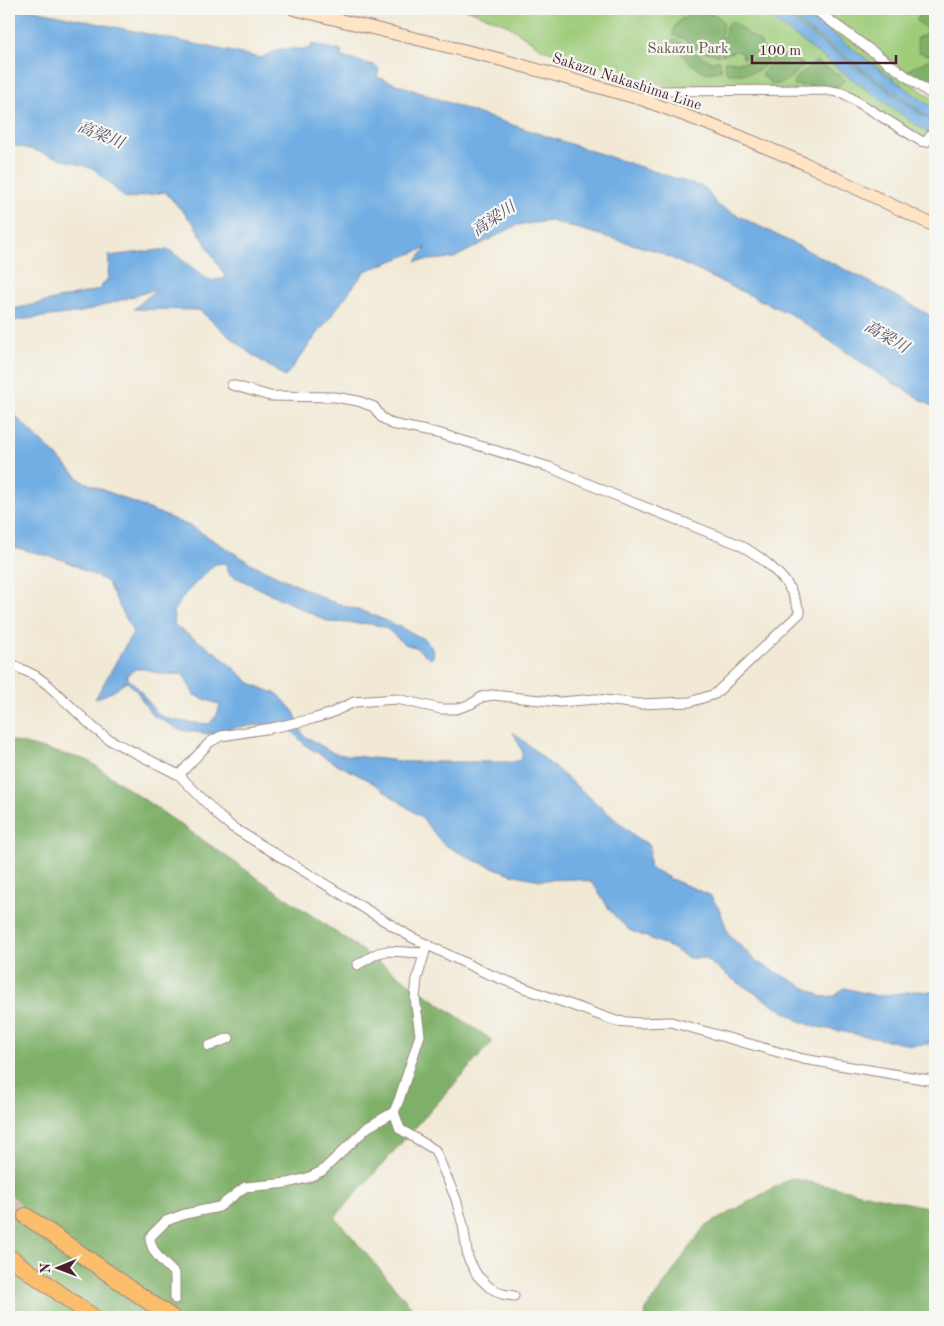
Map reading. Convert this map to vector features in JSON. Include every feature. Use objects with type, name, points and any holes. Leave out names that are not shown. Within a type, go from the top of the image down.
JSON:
[{"type":"highway","points":[[26,1216],[171,1317]]},
{"type":"highway","points":[[9,1256],[94,1317]]},
{"type":"main road","name":"Sakazu Nakashima Line","points":[[294,9],[491,57],[640,99],[724,130],[806,164],[935,226]]},
{"type":"street","points":[[814,9],[935,97]]},
{"type":"street","points":[[640,99],[658,91],[832,90],[843,93],[863,104],[921,141],[926,142],[929,140],[935,130]]},
{"type":"street","points":[[179,774],[210,742],[221,736],[272,728],[312,719],[329,714],[354,702],[397,699],[441,709],[456,709],[471,704],[482,697],[492,696],[560,702],[596,699],[639,704],[690,702],[715,694],[800,613],[785,581],[754,553],[738,544],[549,467],[441,434],[392,424],[381,417],[374,407],[358,401],[335,397],[270,396],[232,385]]},
{"type":"street","points":[[9,663],[36,676],[48,685],[108,739],[179,774],[220,818],[232,827],[411,937],[425,949],[616,1020],[639,1023],[671,1022],[803,1059],[935,1081]]},
{"type":"street","points":[[357,965],[378,953],[425,949]]},
{"type":"street","points":[[175,1299],[175,1274],[150,1244],[150,1237],[166,1221],[185,1214],[219,1207],[245,1187],[288,1183],[307,1178],[322,1170],[368,1127],[394,1112],[420,1035],[415,998],[417,980],[425,949]]},
{"type":"street","points":[[209,1046],[229,1038]]},
{"type":"street","points":[[394,1112],[400,1130],[435,1150],[456,1200],[463,1225],[468,1258],[477,1276],[489,1287],[502,1294],[514,1296]]},
{"type":"green space","name":"Sakazu Park","points":[[466,9],[807,9],[935,100],[935,122],[928,135],[923,138],[845,91],[671,87],[542,49],[506,24]]},
{"type":"green space","points":[[818,9],[935,9],[935,91]]},
{"type":"green space","points":[[925,9],[935,9],[935,91],[906,71],[934,57],[919,52],[917,38],[930,32],[916,20]]},
{"type":"green space","points":[[706,12],[719,17],[723,22],[722,32],[716,46],[719,56],[702,52],[682,38],[673,35],[676,24],[684,18],[689,15]]},
{"type":"green space","points":[[729,22],[734,23],[761,43],[763,49],[745,58],[743,58],[742,53],[736,51],[722,55],[719,44]]},
{"type":"green space","points":[[673,40],[682,43],[712,63],[715,60],[720,60],[721,69],[714,72],[700,70],[681,53]]},
{"type":"green space","points":[[766,51],[767,59],[765,64],[756,71],[743,74],[729,74],[726,70],[724,61],[745,62]]},
{"type":"green space","points":[[775,52],[803,64],[789,79],[773,85],[761,74],[769,65]]},
{"type":"green space","points":[[816,61],[845,80],[837,87],[794,85],[793,81]]},
{"type":"green space","points":[[9,740],[87,760],[493,1041],[335,1217],[420,1317],[9,1317]]},
{"type":"green space","points":[[791,1178],[935,1209],[935,1317],[645,1317],[646,1310],[704,1227]]},
{"type":"water","name":"高梁川","points":[[9,9],[30,9],[261,58],[279,49],[310,49],[312,44],[341,51],[341,57],[374,65],[379,69],[377,77],[482,115],[705,188],[717,205],[864,279],[935,318],[935,408],[880,375],[792,315],[656,251],[551,221],[517,225],[454,258],[416,261],[426,248],[365,271],[285,377],[248,352],[199,310],[134,309],[157,289],[82,312],[18,320],[9,324],[9,310],[98,290],[108,278],[109,256],[168,249],[210,281],[226,278],[194,224],[165,192],[126,199],[94,169],[9,144]]},
{"type":"water","points":[[759,9],[776,9],[935,124],[935,136],[863,87]]},
{"type":"water","points":[[780,9],[799,9],[935,110],[935,122]]},
{"type":"water","points":[[9,410],[82,481],[192,527],[252,564],[330,601],[373,615],[408,631],[424,639],[431,646],[434,655],[431,659],[415,647],[404,644],[386,628],[373,624],[329,622],[229,574],[226,563],[215,564],[185,594],[173,612],[175,626],[218,654],[250,683],[279,695],[294,712],[303,735],[335,754],[410,762],[512,762],[521,760],[523,753],[513,732],[637,838],[650,845],[649,867],[671,879],[710,895],[720,911],[729,935],[757,962],[823,997],[835,996],[844,988],[877,996],[915,991],[935,992],[935,1039],[928,1044],[911,1045],[813,1026],[798,1020],[734,980],[704,958],[689,958],[668,946],[629,930],[611,912],[592,882],[576,879],[540,880],[511,874],[476,861],[443,844],[421,817],[370,781],[305,745],[281,723],[237,727],[211,734],[180,730],[151,714],[136,690],[126,681],[114,691],[95,699],[133,632],[107,582],[64,560],[9,546]],"holes":[[[136,669],[146,669],[161,674],[183,674],[194,695],[220,705],[217,715],[209,724],[177,721],[161,716],[126,677]]]},
{"type":"tunnel","points":[[9,1202],[26,1216]]}]
